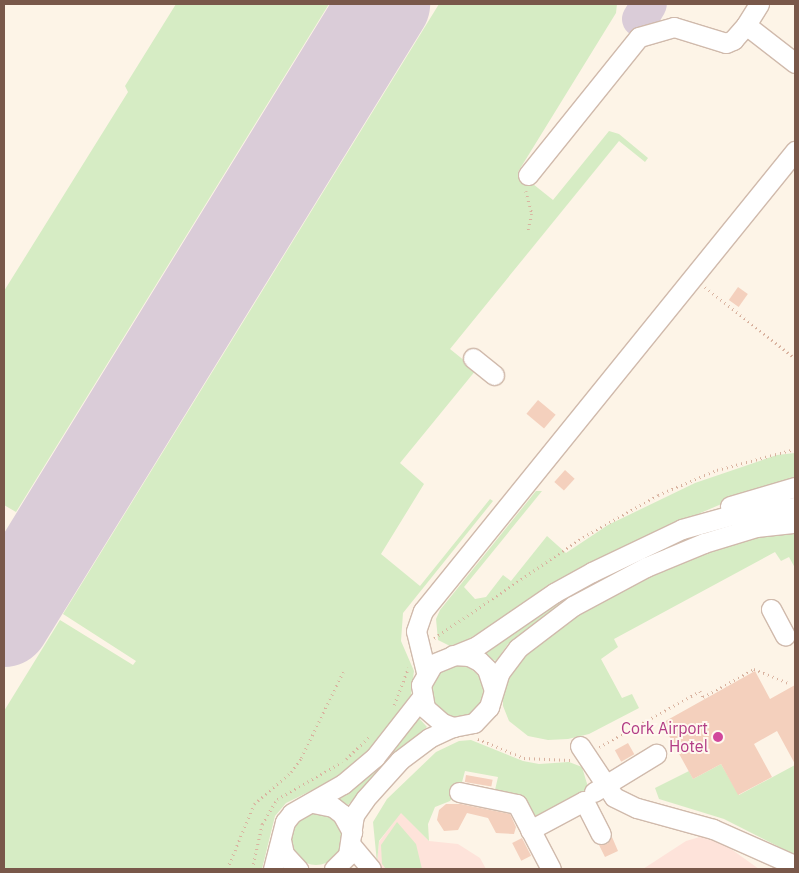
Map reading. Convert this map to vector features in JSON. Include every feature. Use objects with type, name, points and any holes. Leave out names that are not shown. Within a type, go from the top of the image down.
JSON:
[{"type":"street","points":[[528,175],[638,37],[674,27],[726,43],[733,40],[759,4]]},
{"type":"street","points":[[746,24],[795,63]]},
{"type":"street","points":[[453,727],[432,717],[422,697],[423,656],[416,631],[423,612],[795,151]]},
{"type":"street","points":[[473,358],[494,375]]},
{"type":"street","points":[[443,657],[478,646],[554,593],[634,550],[682,529],[722,508],[795,487]]},
{"type":"street","points":[[682,529],[732,515],[795,506]]},
{"type":"street","points":[[334,869],[348,855],[359,807],[395,765],[429,738],[453,727],[474,723],[483,716],[490,707],[500,672],[526,639],[601,590],[723,536],[756,526],[795,522]]},
{"type":"street","points":[[771,609],[785,635]]},
{"type":"street","points":[[423,656],[464,655],[479,661],[487,669],[494,690]]},
{"type":"street","points":[[273,869],[281,834],[292,813],[313,803],[343,784],[374,757],[402,727],[422,697]]},
{"type":"street","points":[[583,752],[602,784],[614,798],[637,808],[713,829],[792,864]]},
{"type":"street","points":[[530,830],[584,801],[602,784],[656,754]]},
{"type":"street","points":[[459,792],[517,804],[551,869]]},
{"type":"street","points":[[584,801],[601,834]]},
{"type":"street","points":[[313,803],[333,807],[342,814],[352,839],[371,869]]},
{"type":"street","points":[[281,834],[284,854],[298,869]]},
{"type":"path","points":[[528,175],[524,184],[532,214],[528,230]]},
{"type":"path","points":[[700,283],[795,358]]},
{"type":"path","points":[[392,708],[423,656],[583,537],[658,494],[717,470],[795,448]]},
{"type":"path","points":[[476,738],[507,754],[534,761],[568,759],[576,763],[583,752],[602,745],[700,691],[703,697],[754,669],[788,683]]},
{"type":"path","points":[[227,869],[254,804],[291,772],[301,758],[343,672]]},
{"type":"path","points":[[361,744],[374,731]]},
{"type":"shaded area","points":[[401,812],[429,841],[458,844],[480,858],[486,869],[373,869],[377,863],[379,842]]},
{"type":"shaded area","points":[[710,834],[759,869],[643,869],[686,841]]},
{"type":"green space","points":[[176,4],[329,4],[16,512],[4,505],[4,291],[128,92],[125,86]]},
{"type":"green space","points":[[439,4],[617,4],[616,13],[518,172],[553,200],[609,131],[619,134],[648,158],[645,162],[619,141],[450,349],[476,370],[400,463],[424,484],[381,554],[420,586],[490,499],[493,501],[403,613],[401,641],[414,671],[411,695],[387,732],[343,775],[286,803],[275,816],[262,869],[4,869],[4,711],[60,620],[133,665],[136,661],[63,614]]},
{"type":"green space","points":[[795,453],[795,482],[745,494],[637,540],[587,566],[467,640],[450,646],[438,640],[436,619],[440,610],[536,491],[542,491],[464,587],[475,599],[486,597],[503,575],[511,581],[547,536],[566,553],[608,525],[695,483],[777,455]]},
{"type":"green space","points":[[775,511],[563,604],[508,644],[496,661],[485,656],[487,650],[571,592],[694,532]]},
{"type":"green space","points":[[795,531],[795,568],[789,557],[781,561],[775,552],[614,639],[618,647],[601,659],[622,698],[632,694],[639,708],[589,734],[568,739],[548,740],[528,736],[509,721],[503,706],[503,686],[528,650],[564,620],[675,562],[760,534]]},
{"type":"green space","points":[[457,665],[467,667],[475,673],[481,681],[483,691],[481,701],[475,709],[467,715],[457,717],[447,715],[439,709],[433,701],[431,691],[433,681],[439,673],[447,667]]},
{"type":"green space","points":[[418,717],[427,727],[395,754],[390,750]]},
{"type":"green space","points":[[471,740],[523,761],[539,764],[569,762],[582,767],[588,787],[580,795],[535,816],[514,796],[495,790],[498,777],[465,771],[461,786],[450,801],[435,807],[428,824],[429,841],[401,813],[379,841],[377,863],[373,822],[387,799],[436,752],[459,741]]},
{"type":"green space","points":[[721,764],[739,795],[795,765],[795,855],[724,819],[659,799],[655,788],[689,771],[693,779]]},
{"type":"green space","points":[[377,765],[380,769],[348,805],[339,799]]},
{"type":"green space","points":[[316,813],[326,815],[334,821],[340,829],[342,839],[340,849],[334,857],[326,863],[316,865],[306,863],[298,857],[292,849],[290,839],[292,829],[298,821],[306,815]]},
{"type":"green space","points":[[397,822],[416,844],[422,869],[386,869],[382,864],[381,845]]},
{"type":"building","points":[[738,287],[748,294],[739,307],[729,300]]},
{"type":"building","points":[[538,400],[556,415],[544,429],[526,414]]},
{"type":"building","points":[[565,470],[575,479],[564,491],[554,482]]},
{"type":"building","name":"Cork Airport Hotel","points":[[755,671],[770,699],[795,685],[795,764],[777,731],[754,744],[772,777],[738,795],[721,764],[693,779],[662,723]]},
{"type":"building","points":[[628,743],[634,754],[621,762],[615,750]]},
{"type":"building","points":[[466,775],[493,780],[491,787],[465,782]]},
{"type":"building","points":[[446,804],[461,804],[510,814],[516,827],[514,834],[496,833],[488,818],[467,813],[458,830],[444,831],[437,820],[439,810]]},
{"type":"building","points":[[612,837],[618,851],[605,857],[599,845],[607,844]]},
{"type":"building","points":[[522,838],[531,856],[521,861],[512,843]]},
{"type":"taxiway","points":[[640,19],[649,4]]},
{"type":"runway","points":[[4,621],[384,4]]},
{"type":"place","name":"Cork Airport Hotel","points":[[718,737]]}]
